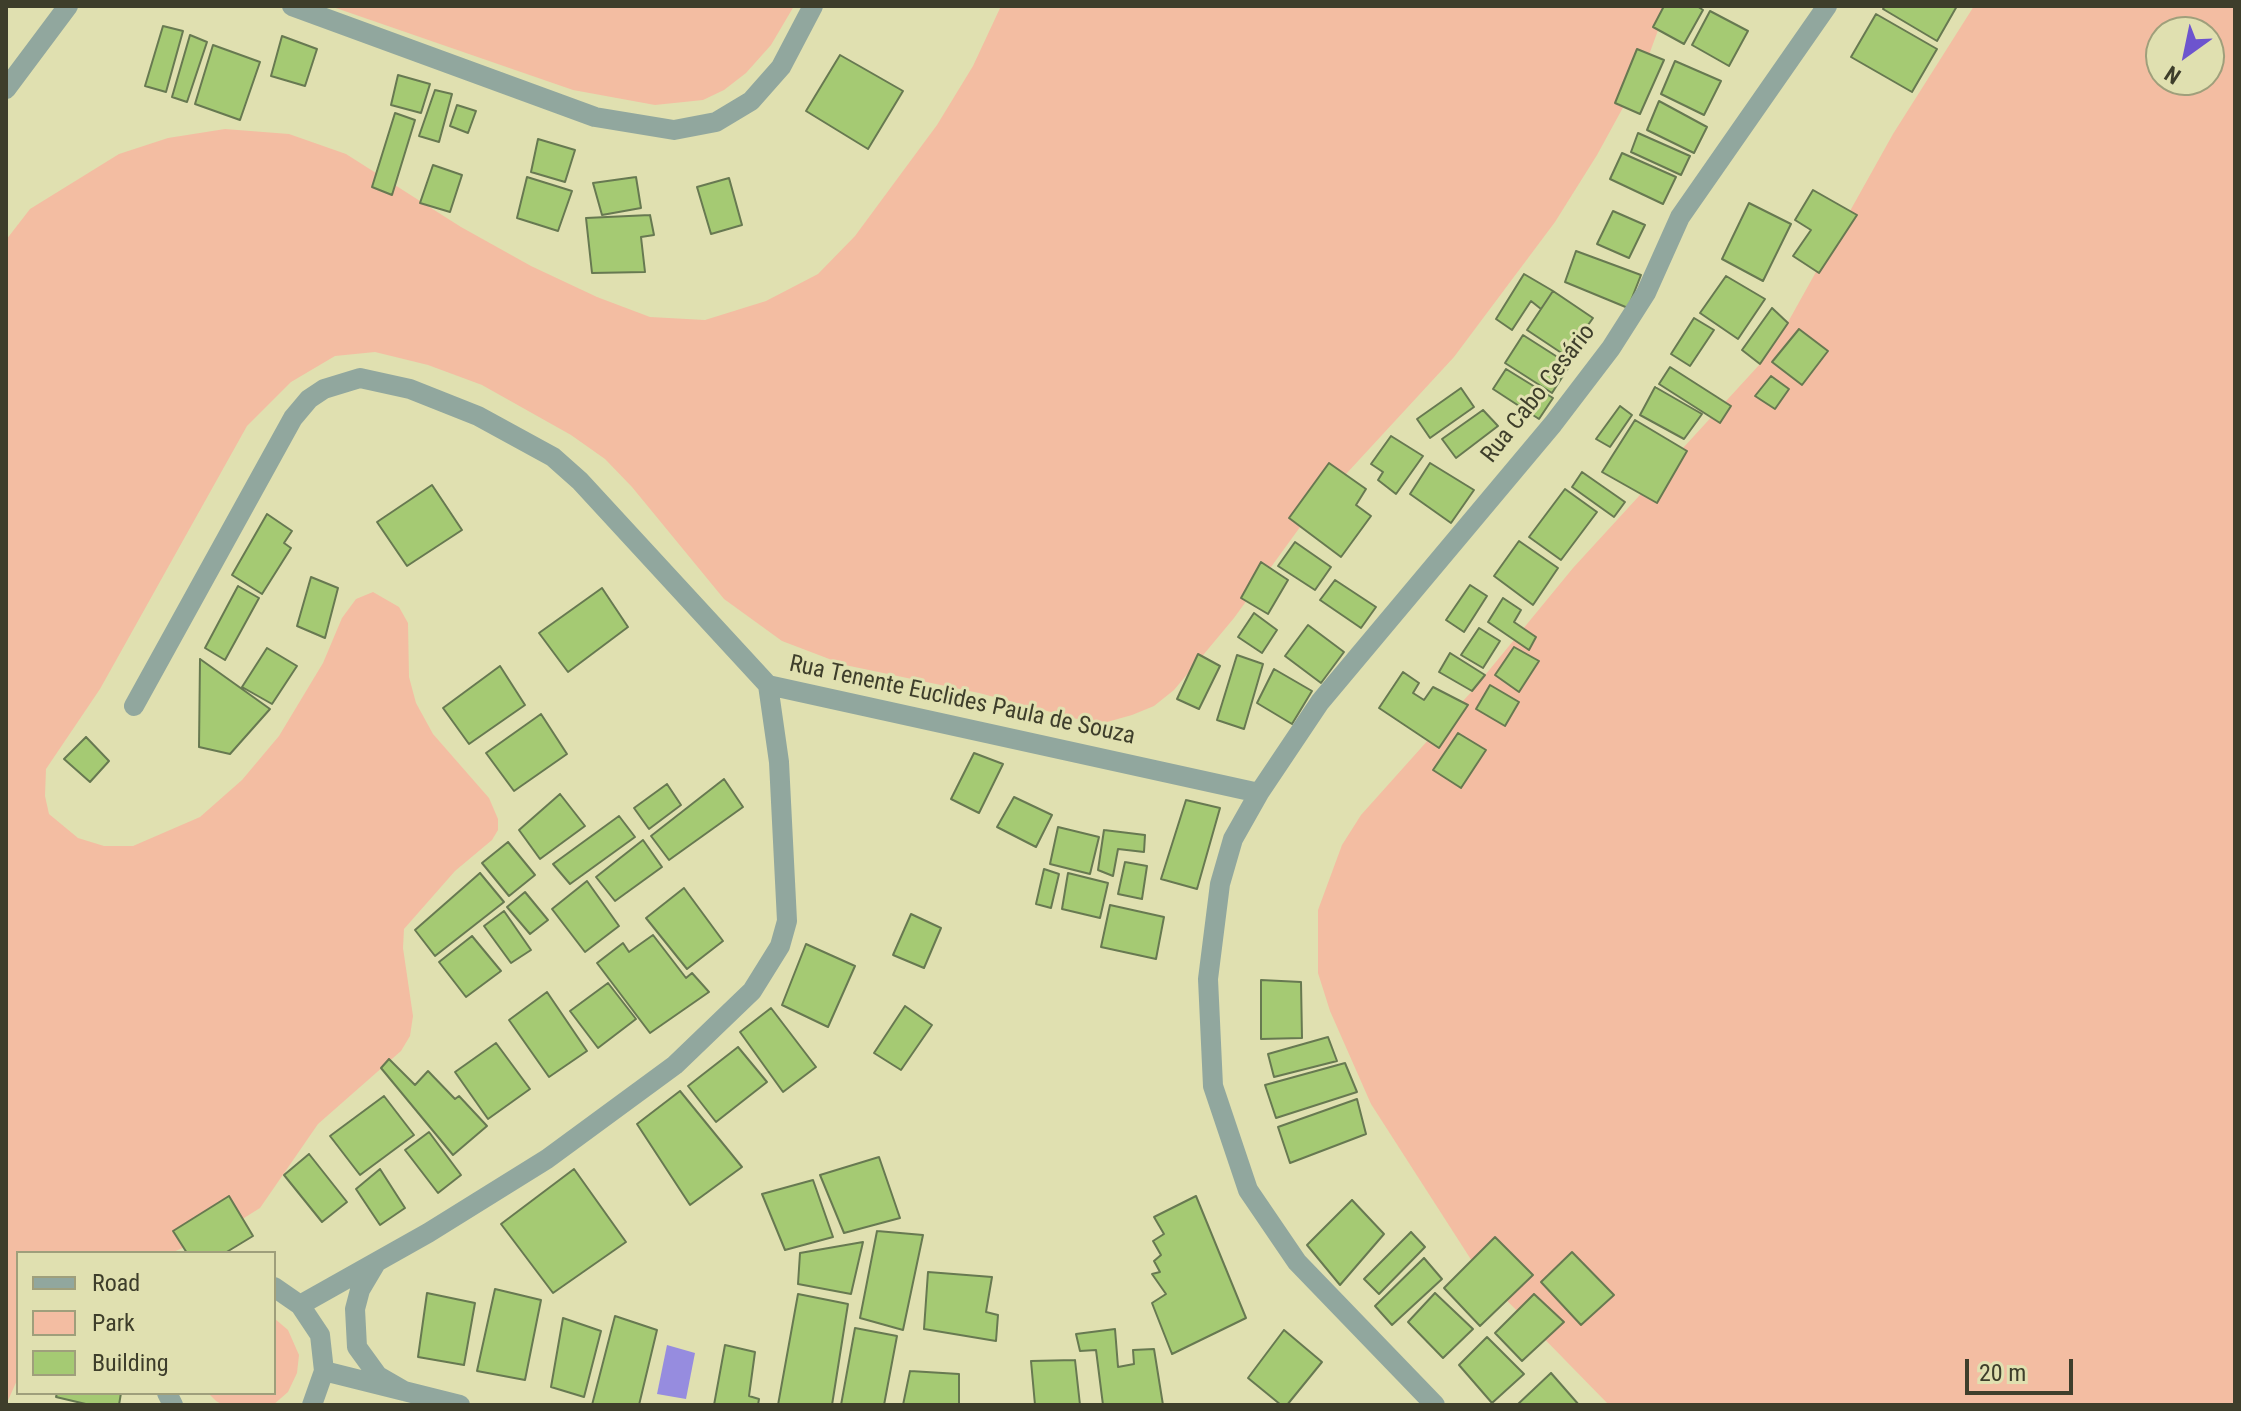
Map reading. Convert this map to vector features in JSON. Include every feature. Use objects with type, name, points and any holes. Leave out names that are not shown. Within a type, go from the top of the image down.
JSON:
[{"type":"street","points":[[6,89],[68,6]]},
{"type":"street","points":[[292,6],[595,117],[674,130],[716,122],[734,114],[751,101],[781,67],[813,6]]},
{"type":"street","name":"Rua Cabo Cesário","points":[[1430,1404],[1297,1262],[1269,1224],[1242,1177],[1213,1086],[1208,979],[1220,884],[1233,839],[1259,793],[1320,702],[1553,424],[1611,348],[1646,293],[1680,217],[1827,6]]},
{"type":"street","name":"Rua Tenente Euclides Paula de Souza","points":[[134,706],[293,418],[309,399],[324,389],[360,378],[410,389],[478,416],[553,457],[580,481],[768,685],[1259,793]]},
{"type":"street","points":[[300,1305],[547,1159],[675,1065],[752,991],[780,946],[787,921],[788,880],[779,762],[768,685]]},
{"type":"street","points":[[378,1261],[357,1298],[355,1334],[362,1359],[404,1391]]},
{"type":"street","points":[[276,1288],[300,1305],[320,1335],[324,1371],[312,1405]]},
{"type":"street","points":[[324,1371],[460,1405]]},
{"type":"green space","points":[[330,6],[794,6],[771,45],[746,73],[724,90],[703,100],[655,105],[573,90]]},
{"type":"green space","points":[[1001,6],[1667,6],[1643,71],[1597,155],[1555,222],[1454,357],[1311,512],[1234,618],[1174,690],[1154,706],[1107,722],[1081,720],[979,693],[845,665],[782,641],[724,599],[632,487],[605,459],[571,435],[482,385],[428,365],[375,352],[335,356],[291,382],[247,426],[100,689],[46,769],[45,796],[49,814],[78,838],[104,846],[133,846],[200,817],[242,780],[279,736],[323,663],[342,618],[356,599],[373,592],[399,607],[408,623],[409,677],[416,703],[433,734],[489,798],[498,819],[498,830],[492,840],[455,871],[404,929],[403,948],[413,1016],[410,1036],[401,1051],[318,1124],[260,1208],[228,1228],[176,1251],[16,1251],[16,1382],[6,1405],[6,240],[30,209],[119,154],[168,138],[225,129],[289,134],[346,154],[461,227],[531,266],[597,297],[650,317],[705,320],[766,301],[818,274],[855,236],[937,125],[973,66]]},
{"type":"green space","points":[[1974,6],[2235,6],[2235,1405],[1609,1405],[1479,1272],[1371,1104],[1330,1011],[1318,973],[1318,910],[1342,845],[1361,815],[1472,691],[1573,568],[1760,364],[1788,322],[1893,134]]},
{"type":"green space","points":[[276,1320],[288,1330],[299,1355],[297,1373],[288,1392],[273,1405],[223,1405],[210,1395],[276,1395]]},
{"type":"shaded area","points":[[667,1345],[695,1353],[686,1399],[657,1394]]},
{"type":"building","points":[[1664,6],[1697,6],[1703,10],[1684,44],[1653,27]]},
{"type":"building","points":[[1885,6],[1957,6],[1937,41],[1883,9]]},
{"type":"building","points":[[1710,11],[1748,31],[1729,66],[1692,45]]},
{"type":"building","points":[[1876,14],[1937,49],[1912,92],[1851,57]]},
{"type":"building","points":[[163,26],[183,31],[166,92],[145,86]]},
{"type":"building","points":[[190,35],[207,42],[187,102],[172,97]]},
{"type":"building","points":[[282,36],[317,49],[305,86],[271,76]]},
{"type":"building","points":[[213,45],[260,62],[240,120],[195,104]]},
{"type":"building","points":[[1637,49],[1664,60],[1640,114],[1615,103]]},
{"type":"building","points":[[840,55],[903,91],[868,149],[806,111]]},
{"type":"building","points":[[1675,61],[1721,81],[1704,115],[1661,94]]},
{"type":"building","points":[[398,75],[430,84],[421,113],[391,105]]},
{"type":"building","points":[[435,90],[452,94],[439,142],[419,136]]},
{"type":"building","points":[[1659,101],[1707,127],[1694,153],[1647,130]]},
{"type":"building","points":[[457,105],[476,111],[468,133],[450,126]]},
{"type":"building","points":[[395,113],[415,120],[392,195],[372,187]]},
{"type":"building","points":[[1638,133],[1690,156],[1681,175],[1631,152]]},
{"type":"building","points":[[538,139],[575,150],[565,182],[531,172]]},
{"type":"building","points":[[1622,153],[1676,177],[1663,204],[1610,179]]},
{"type":"building","points":[[433,165],[462,175],[450,212],[420,203]]},
{"type":"building","points":[[527,177],[572,191],[558,231],[517,218]]},
{"type":"building","points":[[636,177],[641,208],[602,215],[593,183]]},
{"type":"building","points":[[729,178],[742,225],[711,234],[697,187]]},
{"type":"building","points":[[1813,190],[1857,215],[1819,273],[1793,256],[1811,230],[1795,220]]},
{"type":"building","points":[[1749,203],[1791,224],[1763,281],[1722,259]]},
{"type":"building","points":[[1613,211],[1645,225],[1629,258],[1597,244]]},
{"type":"building","points":[[650,215],[654,235],[641,237],[645,272],[592,273],[586,218]]},
{"type":"building","points":[[1576,251],[1641,275],[1628,308],[1565,282]]},
{"type":"building","points":[[1524,274],[1553,291],[1541,309],[1531,301],[1512,330],[1496,319]]},
{"type":"building","points":[[1726,276],[1765,299],[1738,339],[1700,313]]},
{"type":"building","points":[[1553,291],[1593,318],[1566,356],[1527,330]]},
{"type":"building","points":[[1772,308],[1788,323],[1760,364],[1742,350]]},
{"type":"building","points":[[1694,318],[1714,330],[1690,366],[1671,354]]},
{"type":"building","points":[[1799,329],[1828,351],[1802,385],[1772,362]]},
{"type":"building","points":[[1523,335],[1570,365],[1552,393],[1505,363]]},
{"type":"building","points":[[1670,367],[1731,406],[1720,423],[1659,384]]},
{"type":"building","points":[[1506,369],[1553,398],[1539,419],[1493,389]]},
{"type":"building","points":[[1771,376],[1789,389],[1775,409],[1755,396]]},
{"type":"building","points":[[1655,387],[1702,414],[1684,439],[1640,415]]},
{"type":"building","points":[[1461,388],[1474,407],[1430,438],[1417,419]]},
{"type":"building","points":[[1620,406],[1632,415],[1610,447],[1596,439]]},
{"type":"building","points":[[1483,410],[1498,426],[1456,458],[1442,439]]},
{"type":"building","points":[[1635,420],[1687,451],[1657,503],[1602,472]]},
{"type":"building","points":[[1391,436],[1423,456],[1396,494],[1378,480],[1383,472],[1371,464]]},
{"type":"building","points":[[1329,463],[1366,489],[1356,505],[1371,516],[1341,557],[1289,518]]},
{"type":"building","points":[[1430,463],[1474,490],[1451,523],[1410,494]]},
{"type":"building","points":[[1582,472],[1625,502],[1614,517],[1572,487]]},
{"type":"building","points":[[432,485],[462,530],[407,566],[377,522]]},
{"type":"building","points":[[1565,489],[1597,512],[1561,560],[1529,537]]},
{"type":"building","points":[[267,514],[292,531],[284,543],[291,548],[262,594],[232,575]]},
{"type":"building","points":[[1519,541],[1558,568],[1533,605],[1494,576]]},
{"type":"building","points":[[1295,542],[1331,567],[1315,590],[1278,566]]},
{"type":"building","points":[[1261,562],[1288,580],[1268,614],[1241,598]]},
{"type":"building","points":[[311,577],[338,588],[325,638],[297,626]]},
{"type":"building","points":[[1335,580],[1376,607],[1361,628],[1320,600]]},
{"type":"building","points":[[1470,585],[1487,596],[1464,632],[1446,620]]},
{"type":"building","points":[[238,586],[259,598],[225,660],[205,648]]},
{"type":"building","points":[[602,588],[628,627],[568,672],[539,633]]},
{"type":"building","points":[[1503,598],[1521,610],[1514,622],[1536,637],[1529,650],[1488,622]]},
{"type":"building","points":[[1254,613],[1277,630],[1262,653],[1238,637]]},
{"type":"building","points":[[1308,625],[1344,652],[1321,683],[1285,656]]},
{"type":"building","points":[[1479,628],[1500,641],[1483,668],[1461,655]]},
{"type":"building","points":[[1514,647],[1539,661],[1519,692],[1495,675]]},
{"type":"building","points":[[267,648],[297,666],[272,704],[242,687]]},
{"type":"building","points":[[1450,653],[1485,675],[1472,691],[1439,672]]},
{"type":"building","points":[[1198,654],[1220,666],[1199,709],[1177,699]]},
{"type":"building","points":[[1237,655],[1263,664],[1244,729],[1217,720]]},
{"type":"building","points":[[200,659],[270,709],[230,754],[199,747]]},
{"type":"building","points":[[500,666],[525,705],[469,744],[443,708]]},
{"type":"building","points":[[1274,669],[1312,691],[1292,724],[1257,703]]},
{"type":"building","points":[[1403,672],[1419,683],[1413,693],[1424,700],[1433,687],[1468,705],[1439,748],[1379,708]]},
{"type":"building","points":[[1490,685],[1519,702],[1505,726],[1476,709]]},
{"type":"building","points":[[541,714],[567,754],[514,791],[486,753]]},
{"type":"building","points":[[1458,733],[1486,750],[1461,788],[1433,770]]},
{"type":"building","points":[[86,737],[109,761],[90,782],[64,759]]},
{"type":"building","points":[[974,753],[1003,764],[979,813],[951,799]]},
{"type":"building","points":[[724,779],[743,807],[669,860],[651,836]]},
{"type":"building","points":[[667,784],[681,805],[649,829],[634,808]]},
{"type":"building","points":[[560,794],[585,826],[540,859],[519,830]]},
{"type":"building","points":[[1014,797],[1052,815],[1036,847],[997,827]]},
{"type":"building","points":[[1186,800],[1220,808],[1197,889],[1161,879]]},
{"type":"building","points":[[619,816],[635,837],[570,884],[553,864]]},
{"type":"building","points":[[1058,827],[1099,837],[1090,874],[1050,864]]},
{"type":"building","points":[[1104,830],[1145,835],[1144,852],[1118,849],[1113,876],[1098,870]]},
{"type":"building","points":[[643,840],[662,867],[615,901],[596,877]]},
{"type":"building","points":[[508,842],[535,875],[509,896],[482,863]]},
{"type":"building","points":[[1125,862],[1147,866],[1142,899],[1118,894]]},
{"type":"building","points":[[1044,869],[1059,874],[1051,908],[1036,904]]},
{"type":"building","points":[[480,873],[504,902],[435,956],[415,930]]},
{"type":"building","points":[[1068,873],[1108,883],[1100,918],[1062,909]]},
{"type":"building","points":[[587,881],[619,926],[585,952],[552,909]]},
{"type":"building","points":[[684,888],[723,941],[687,969],[646,918]]},
{"type":"building","points":[[525,892],[548,920],[530,934],[507,907]]},
{"type":"building","points":[[1110,905],[1164,917],[1156,959],[1101,947]]},
{"type":"building","points":[[504,911],[531,950],[511,963],[484,926]]},
{"type":"building","points":[[911,914],[941,928],[924,968],[893,955]]},
{"type":"building","points":[[653,935],[686,978],[692,973],[709,992],[650,1033],[597,963],[623,943],[629,952]]},
{"type":"building","points":[[472,936],[501,971],[466,997],[439,962]]},
{"type":"building","points":[[806,944],[855,966],[828,1027],[782,1005]]},
{"type":"building","points":[[1261,980],[1301,982],[1302,1038],[1261,1039]]},
{"type":"building","points":[[608,983],[636,1019],[598,1048],[570,1011]]},
{"type":"building","points":[[547,992],[587,1051],[549,1077],[509,1020]]},
{"type":"building","points":[[905,1006],[932,1025],[901,1070],[874,1053]]},
{"type":"building","points":[[771,1008],[816,1067],[783,1092],[740,1032]]},
{"type":"building","points":[[1328,1037],[1337,1061],[1274,1077],[1268,1054]]},
{"type":"building","points":[[496,1043],[530,1089],[488,1119],[455,1072]]},
{"type":"building","points":[[738,1047],[767,1082],[716,1122],[688,1086]]},
{"type":"building","points":[[389,1059],[415,1085],[428,1071],[455,1099],[459,1096],[487,1126],[453,1155],[381,1068]]},
{"type":"building","points":[[1345,1063],[1357,1092],[1276,1118],[1265,1085]]},
{"type":"building","points":[[680,1091],[742,1167],[690,1205],[637,1124]]},
{"type":"building","points":[[384,1096],[414,1135],[360,1175],[330,1136]]},
{"type":"building","points":[[1357,1099],[1366,1134],[1290,1163],[1278,1127]]},
{"type":"building","points":[[429,1132],[461,1175],[438,1193],[405,1150]]},
{"type":"building","points":[[309,1154],[347,1202],[322,1222],[284,1175]]},
{"type":"building","points":[[879,1157],[900,1218],[844,1233],[820,1175]]},
{"type":"building","points":[[380,1169],[405,1208],[380,1225],[356,1189]]},
{"type":"building","points":[[574,1169],[626,1242],[553,1293],[501,1224]]},
{"type":"building","points":[[813,1180],[833,1237],[785,1250],[762,1194]]},
{"type":"building","points":[[229,1196],[253,1236],[228,1251],[186,1251],[173,1231]]},
{"type":"building","points":[[1196,1196],[1246,1318],[1172,1354],[1152,1303],[1166,1294],[1152,1274],[1160,1272],[1154,1261],[1161,1255],[1153,1241],[1164,1234],[1154,1217]]},
{"type":"building","points":[[1352,1200],[1384,1234],[1340,1285],[1307,1245]]},
{"type":"building","points":[[877,1231],[923,1235],[903,1330],[860,1318]]},
{"type":"building","points":[[1411,1232],[1425,1247],[1379,1294],[1364,1279]]},
{"type":"building","points":[[1495,1237],[1533,1275],[1480,1326],[1444,1288]]},
{"type":"building","points":[[863,1242],[851,1294],[798,1284],[800,1253]]},
{"type":"building","points":[[1572,1252],[1614,1295],[1581,1325],[1541,1282]]},
{"type":"building","points":[[1424,1258],[1442,1279],[1392,1325],[1375,1306]]},
{"type":"building","points":[[928,1272],[992,1277],[986,1312],[998,1315],[996,1341],[924,1329]]},
{"type":"building","points":[[495,1289],[541,1300],[525,1380],[477,1371]]},
{"type":"building","points":[[427,1293],[475,1303],[464,1365],[418,1357]]},
{"type":"building","points":[[1435,1293],[1473,1329],[1443,1358],[1408,1322]]},
{"type":"building","points":[[798,1294],[848,1304],[832,1405],[778,1405]]},
{"type":"building","points":[[1534,1294],[1564,1322],[1522,1361],[1495,1333]]},
{"type":"building","points":[[615,1316],[657,1330],[639,1405],[592,1405]]},
{"type":"building","points":[[563,1318],[601,1331],[584,1397],[551,1387]]},
{"type":"building","points":[[855,1328],[897,1336],[884,1405],[841,1405]]},
{"type":"building","points":[[1115,1329],[1118,1367],[1134,1364],[1133,1350],[1154,1349],[1163,1405],[1103,1405],[1096,1350],[1080,1351],[1076,1334]]},
{"type":"building","points":[[1284,1330],[1322,1362],[1287,1405],[1281,1405],[1248,1378]]},
{"type":"building","points":[[1487,1337],[1524,1374],[1492,1403],[1459,1365]]},
{"type":"building","points":[[725,1345],[755,1352],[749,1396],[759,1399],[758,1405],[714,1405]]},
{"type":"building","points":[[1075,1360],[1080,1405],[1035,1405],[1031,1361]]},
{"type":"building","points":[[910,1371],[959,1374],[959,1405],[903,1405]]},
{"type":"building","points":[[1551,1373],[1579,1405],[1517,1405]]},
{"type":"building","points":[[121,1395],[119,1405],[90,1405],[56,1397]]}]
